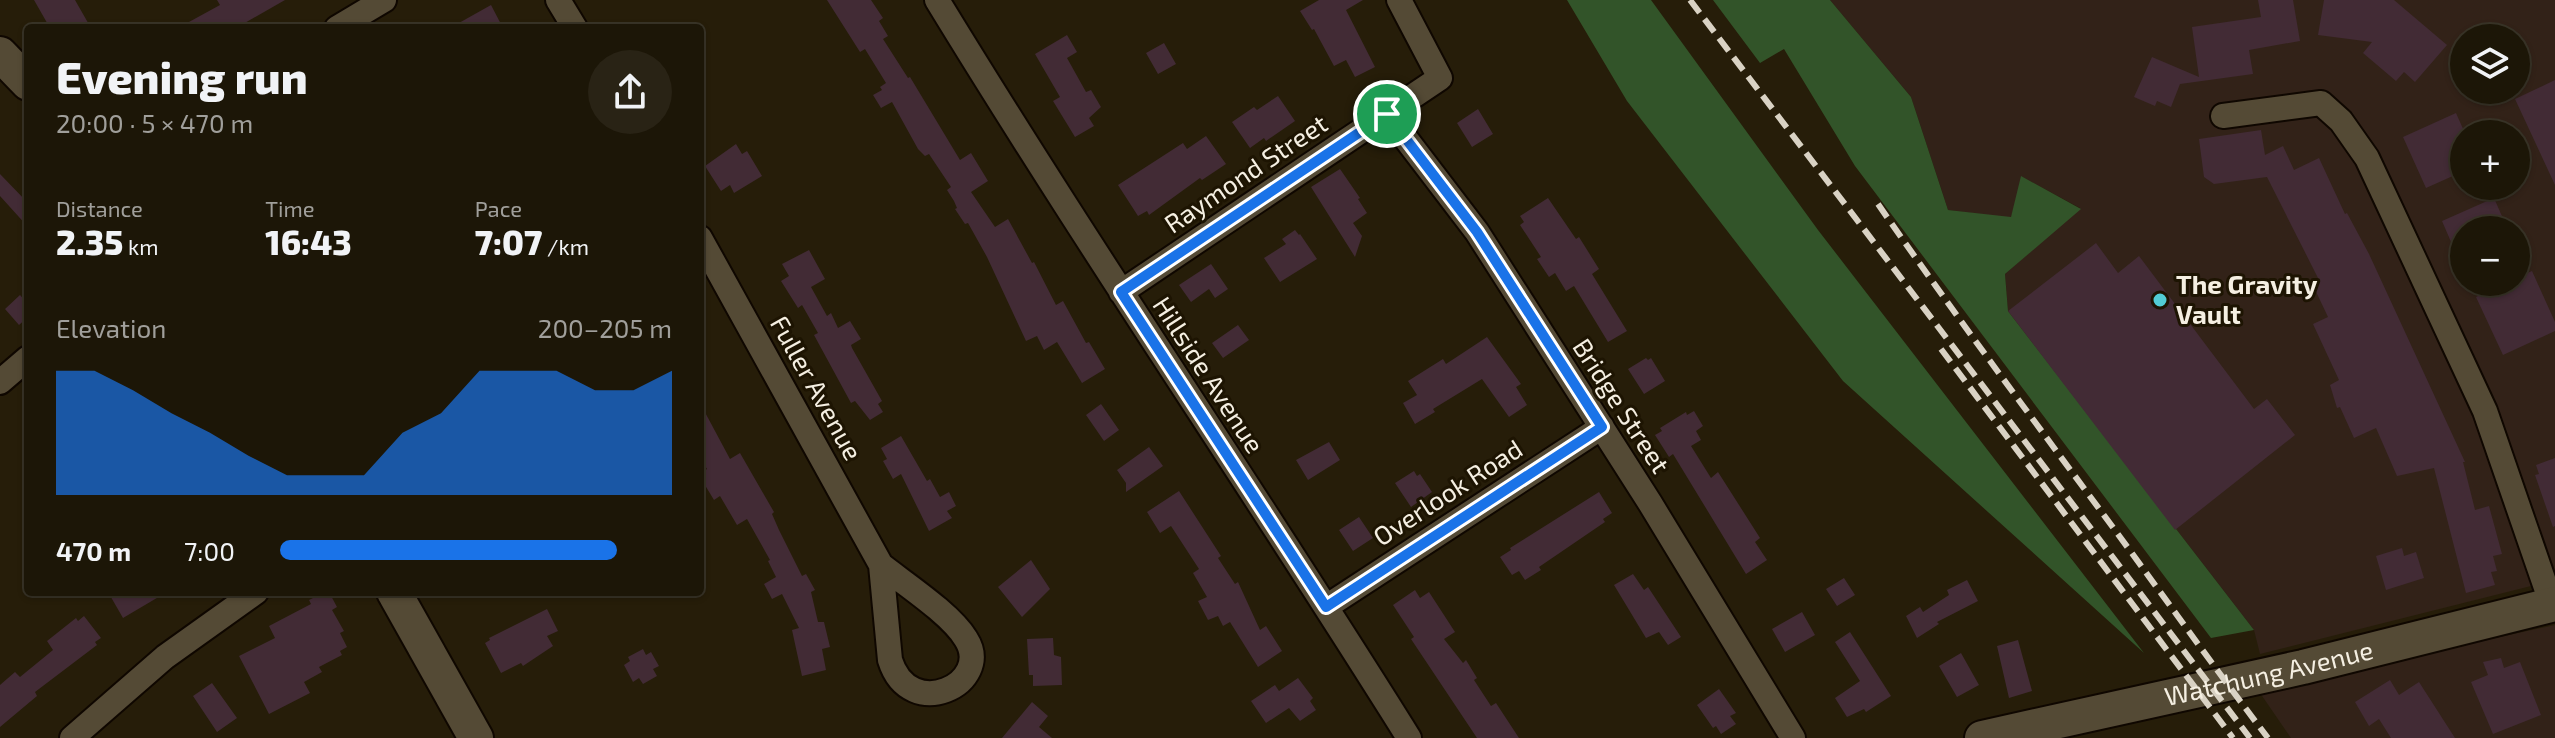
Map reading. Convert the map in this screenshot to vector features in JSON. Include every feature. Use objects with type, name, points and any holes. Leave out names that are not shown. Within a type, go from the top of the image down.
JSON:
[{"type":"main road","points":[[0,54],[24,79]]},
{"type":"main road","points":[[396,596],[476,738]]},
{"type":"main road","name":"Watchung Avenue","points":[[1982,738],[2018,734],[2554,605]]},
{"type":"street","points":[[344,24],[384,0]]},
{"type":"street","points":[[558,0],[573,24]]},
{"type":"street","name":"Hillside Avenue","points":[[937,0],[1011,121],[1409,738]]},
{"type":"street","name":"Raymond Street","points":[[1121,292],[1440,78],[1399,0]]},
{"type":"street","points":[[2223,116],[2321,103],[2341,121],[2367,158],[2485,411],[2554,605]]},
{"type":"street","name":"Bridge Street","points":[[1387,114],[1477,232],[1602,427],[1793,738]]},
{"type":"street","name":"Fuller Avenue","points":[[704,245],[881,565],[937,609],[966,639],[972,653],[970,666],[964,678],[953,687],[941,693],[914,691],[894,673],[890,660],[881,565]]},
{"type":"street","points":[[0,382],[24,361]]},
{"type":"street","name":"Overlook Road","points":[[1326,607],[1602,427]]},
{"type":"street","points":[[72,738],[165,657],[250,596]]},
{"type":"shaded area","points":[[1830,0],[2555,0],[2555,580],[2260,654],[2254,630],[2008,311],[2005,274],[2080,208],[2022,177],[2011,218],[1948,210],[1911,97]]},
{"type":"shaded area","points":[[2555,625],[2555,738],[2291,738],[2258,690]]},
{"type":"green space","points":[[1567,0],[1651,0],[1818,230],[2144,653],[1843,381],[1627,101]]},
{"type":"green space","points":[[1713,0],[1830,0],[1911,97],[1948,210],[2011,217],[2021,176],[2081,209],[2005,274],[2008,311],[2254,630],[2211,638],[1855,166],[1784,49],[1760,63]]},
{"type":"building","points":[[34,0],[75,0],[89,24],[48,24]]},
{"type":"building","points":[[217,0],[285,0],[243,24],[185,24],[220,5]]},
{"type":"building","points":[[827,0],[871,0],[883,18],[879,21],[888,36],[883,39],[960,160],[971,153],[988,181],[971,192],[995,227],[1008,219],[1056,305],[1063,301],[1086,343],[1089,342],[1105,369],[1082,383],[1057,342],[1044,350],[1037,336],[1026,341],[987,257],[968,223],[965,224],[955,209],[947,190],[951,187],[929,154],[925,156],[918,149],[892,102],[881,108],[873,95],[882,90],[880,87],[886,83],[865,49],[860,52]]},
{"type":"building","points":[[1319,0],[1363,0],[1346,10],[1375,67],[1355,77],[1346,60],[1334,66],[1314,29],[1300,11]]},
{"type":"building","points":[[2258,0],[2293,0],[2300,41],[2249,50],[2253,74],[2180,84],[2171,107],[2157,101],[2155,106],[2134,97],[2152,57],[2199,77],[2192,27],[2261,17]]},
{"type":"building","points":[[2324,0],[2394,0],[2447,45],[2415,82],[2404,72],[2396,81],[2363,53],[2372,42],[2318,35]]},
{"type":"building","points":[[491,5],[501,24],[457,24]]},
{"type":"building","points":[[1067,35],[1077,52],[1067,58],[1086,92],[1091,90],[1101,107],[1089,118],[1094,126],[1075,137],[1053,101],[1060,97],[1035,54]]},
{"type":"building","points":[[1164,43],[1176,64],[1158,74],[1146,53]]},
{"type":"building","points":[[2555,80],[2555,185],[2530,131],[2530,120],[2525,120],[2517,104],[2530,104],[2530,92]]},
{"type":"building","points":[[1278,96],[1295,121],[1250,148],[1232,122]]},
{"type":"building","points":[[1478,109],[1493,134],[1472,147],[1457,123]]},
{"type":"building","points":[[2456,113],[2459,120],[2450,120],[2450,177],[2426,188],[2403,137]]},
{"type":"building","points":[[2261,130],[2265,155],[2283,146],[2294,170],[2319,158],[2345,214],[2369,254],[2465,462],[2475,510],[2489,506],[2502,554],[2493,556],[2497,571],[2491,572],[2495,585],[2466,593],[2434,468],[2397,476],[2376,428],[2354,438],[2340,407],[2337,408],[2330,385],[2339,380],[2313,324],[2328,317],[2311,281],[2318,278],[2267,177],[2214,184],[2204,177],[2199,139]]},
{"type":"building","points":[[1206,136],[1226,164],[1202,180],[1200,178],[1149,215],[1147,211],[1138,216],[1118,185],[1183,143],[1187,149]]},
{"type":"building","points":[[736,144],[742,154],[747,151],[762,176],[734,193],[730,185],[721,191],[705,166]]},
{"type":"building","points":[[1340,169],[1367,213],[1353,223],[1362,236],[1355,257],[1311,187]]},
{"type":"building","points":[[0,174],[24,199],[24,223],[0,196]]},
{"type":"building","points":[[1548,198],[1576,239],[1579,237],[1599,269],[1592,274],[1627,331],[1608,342],[1574,286],[1566,291],[1555,273],[1549,277],[1537,259],[1541,257],[1520,225],[1524,222],[1520,216]]},
{"type":"building","points":[[2495,200],[2502,216],[2453,216]]},
{"type":"building","points":[[2450,217],[2450,240],[2442,221]]},
{"type":"building","points":[[1295,230],[1317,259],[1280,282],[1264,258],[1286,244],[1282,239]]},
{"type":"building","points":[[2096,243],[2118,273],[2139,256],[2254,409],[2267,399],[2295,435],[2175,530],[2008,311]]},
{"type":"building","points":[[809,250],[825,279],[811,287],[827,316],[831,313],[838,328],[850,321],[861,339],[851,345],[852,348],[882,401],[878,404],[883,412],[870,420],[855,401],[851,403],[814,335],[818,333],[802,305],[798,308],[781,281],[789,276],[782,264]]},
{"type":"building","points":[[1211,264],[1228,289],[1215,298],[1209,289],[1191,302],[1179,285]]},
{"type":"building","points":[[2530,272],[2555,322],[2555,331],[2503,355],[2476,297],[2530,296]]},
{"type":"building","points":[[20,295],[24,300],[24,321],[19,325],[5,309]]},
{"type":"building","points":[[1238,325],[1249,340],[1223,358],[1212,343]]},
{"type":"building","points":[[1487,337],[1521,384],[1516,387],[1527,405],[1509,417],[1482,379],[1433,409],[1435,412],[1415,424],[1403,403],[1417,395],[1408,381],[1443,359],[1446,364]]},
{"type":"building","points":[[1651,358],[1665,381],[1644,394],[1628,369]]},
{"type":"building","points":[[1101,404],[1119,430],[1104,441],[1086,415]]},
{"type":"building","points":[[704,410],[730,459],[740,453],[774,512],[772,514],[779,530],[802,576],[806,574],[815,590],[811,592],[818,622],[824,622],[830,647],[822,649],[826,670],[802,676],[792,630],[799,628],[782,594],[772,599],[764,584],[776,577],[770,560],[747,519],[737,525],[720,496],[714,500],[704,484],[704,471],[707,469],[704,464]]},
{"type":"building","points":[[1694,411],[1703,426],[1696,431],[1701,440],[1691,446],[1711,478],[1718,472],[1760,538],[1755,542],[1767,560],[1746,574],[1673,454],[1669,457],[1655,435],[1662,431],[1660,428],[1686,412],[1687,415]]},
{"type":"building","points":[[901,436],[927,481],[930,479],[940,497],[949,492],[956,506],[947,511],[952,518],[929,531],[901,474],[893,479],[883,461],[887,459],[881,448]]},
{"type":"building","points":[[1329,442],[1340,460],[1308,480],[1296,460]]},
{"type":"building","points":[[1149,447],[1163,466],[1126,492],[1126,483],[1117,470]]},
{"type":"building","points":[[2555,458],[2553,527],[2535,475],[2539,474],[2536,465]]},
{"type":"building","points":[[1414,471],[1417,476],[1420,474],[1432,492],[1411,507],[1395,483]]},
{"type":"building","points":[[1179,491],[1221,556],[1218,558],[1235,584],[1238,582],[1260,630],[1266,626],[1282,651],[1258,667],[1230,622],[1223,626],[1218,616],[1208,620],[1198,601],[1207,597],[1193,573],[1199,569],[1171,526],[1160,533],[1147,512]]},
{"type":"building","points":[[1599,492],[1612,513],[1603,519],[1605,522],[1525,580],[1519,571],[1512,575],[1500,557]]},
{"type":"building","points":[[1359,517],[1373,538],[1353,551],[1339,530]]},
{"type":"building","points":[[2402,548],[2404,556],[2416,552],[2424,578],[2386,590],[2376,556]]},
{"type":"building","points":[[1031,560],[1050,589],[1022,617],[998,587]]},
{"type":"building","points":[[1633,574],[1644,590],[1648,587],[1681,637],[1668,645],[1659,632],[1646,638],[1614,585]]},
{"type":"building","points":[[1844,578],[1855,595],[1837,606],[1826,589]]},
{"type":"building","points":[[1967,580],[1978,601],[1937,622],[1939,624],[1917,638],[1906,616],[1920,607],[1923,612],[1949,595],[1947,590]]},
{"type":"building","points":[[1415,590],[1420,598],[1429,592],[1455,632],[1444,639],[1463,663],[1466,660],[1477,678],[1474,680],[1491,706],[1496,703],[1519,738],[1477,738],[1411,639],[1414,637],[1393,605]]},
{"type":"building","points":[[110,596],[160,596],[123,618]]},
{"type":"building","points":[[317,596],[331,596],[337,607],[332,610],[344,631],[340,633],[347,647],[340,651],[342,655],[319,667],[322,672],[304,682],[310,693],[269,714],[239,656],[275,638],[269,626],[311,604],[309,600]]},
{"type":"building","points":[[547,609],[558,631],[547,636],[553,646],[523,666],[521,663],[501,673],[485,643],[489,638]]},
{"type":"building","points":[[1802,612],[1815,635],[1785,652],[1772,629]]},
{"type":"building","points":[[84,616],[101,638],[95,642],[97,645],[35,692],[37,696],[0,727],[0,685],[15,672],[20,677],[53,650],[47,641],[76,618],[78,621]]},
{"type":"building","points":[[1850,632],[1891,696],[1866,712],[1864,709],[1847,717],[1835,698],[1860,681],[1835,642]]},
{"type":"building","points":[[1053,638],[1054,655],[1061,657],[1062,685],[1033,686],[1033,675],[1029,675],[1027,639]]},
{"type":"building","points":[[2018,640],[2032,691],[2009,698],[1997,646]]},
{"type":"building","points":[[643,649],[646,655],[651,652],[659,666],[653,669],[657,676],[643,684],[639,678],[633,682],[624,665],[630,661],[628,657]]},
{"type":"building","points":[[1961,653],[1979,685],[1957,697],[1939,666]]},
{"type":"building","points":[[2501,658],[2504,668],[2520,662],[2541,715],[2493,734],[2471,682],[2488,675],[2483,662]]},
{"type":"building","points":[[1298,678],[1313,698],[1310,701],[1316,710],[1300,721],[1289,708],[1266,723],[1251,701],[1275,685],[1279,691]]},
{"type":"building","points":[[2390,680],[2399,695],[2419,682],[2455,738],[2391,738],[2379,719],[2369,726],[2355,702]]},
{"type":"building","points":[[212,683],[237,718],[217,732],[193,696]]},
{"type":"building","points":[[1719,689],[1736,713],[1730,716],[1736,724],[1721,734],[1697,705]]},
{"type":"building","points":[[1032,702],[1048,716],[1039,727],[1052,738],[1002,738]]},
{"type":"railway","points":[[1690,0],[2250,738]]},
{"type":"railway","points":[[1878,204],[2268,738]]},
{"type":"railway","points":[[1941,349],[2233,738]]},
{"type":"place","name":"The Gravity Vault","points":[[2160,300]]},
{"type":"route","points":[[1387,114],[1477,232],[1602,427],[1326,607],[1121,292],[1387,114]]}]
